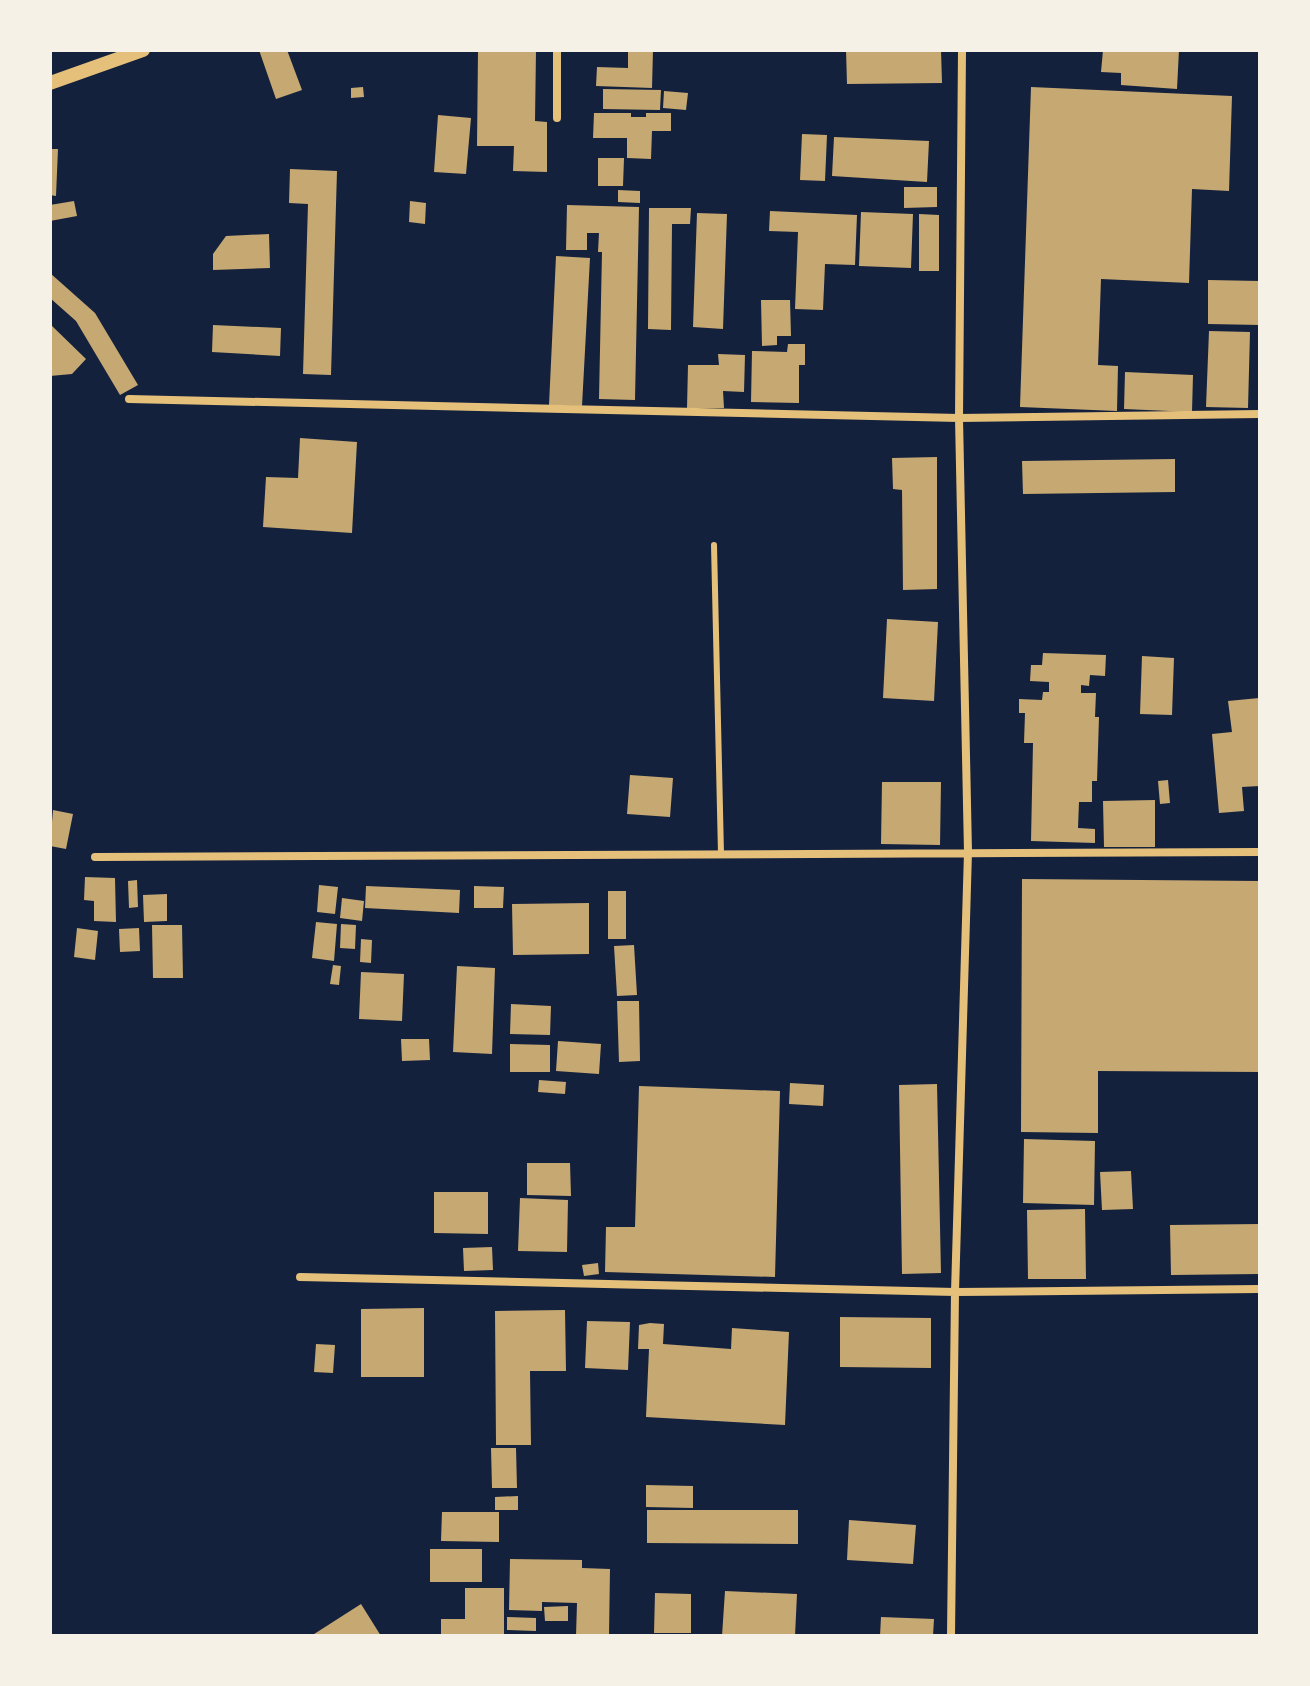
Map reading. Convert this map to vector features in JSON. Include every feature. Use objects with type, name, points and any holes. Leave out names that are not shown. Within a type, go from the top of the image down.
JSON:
[{"type":"street","points":[[50,83],[143,50]]},
{"type":"street","points":[[557,50],[557,118]]},
{"type":"street","points":[[951,1636],[955,1292],[968,852],[959,418],[962,50]]},
{"type":"street","points":[[129,399],[959,418],[1260,414]]},
{"type":"street","points":[[95,857],[1260,852]]},
{"type":"street","points":[[300,1277],[955,1292],[1260,1289]]},
{"type":"lane","points":[[714,545],[721,854]]},
{"type":"building","points":[[259,50],[287,50],[302,90],[276,99]]},
{"type":"building","points":[[478,50],[536,50],[535,121],[547,122],[547,172],[513,171],[514,146],[477,146]]},
{"type":"building","points":[[628,50],[653,50],[652,88],[596,86],[597,67],[628,68]]},
{"type":"building","points":[[846,50],[941,50],[942,83],[847,84]]},
{"type":"building","points":[[1103,50],[1179,50],[1177,89],[1121,85],[1121,73],[1101,72]]},
{"type":"building","points":[[363,87],[364,97],[351,98],[351,88]]},
{"type":"building","points":[[1031,87],[1232,96],[1229,191],[1192,189],[1189,283],[1101,279],[1098,365],[1118,366],[1117,411],[1020,407]]},
{"type":"building","points":[[603,89],[661,90],[660,110],[603,109]]},
{"type":"building","points":[[664,91],[688,93],[686,110],[663,108]]},
{"type":"building","points":[[594,113],[631,113],[631,117],[646,117],[646,113],[671,113],[671,131],[652,131],[651,159],[627,158],[627,138],[593,138]]},
{"type":"building","points":[[438,115],[471,118],[466,174],[434,172]]},
{"type":"building","points":[[802,134],[827,135],[825,181],[800,180]]},
{"type":"building","points":[[834,137],[929,141],[927,182],[832,176]]},
{"type":"building","points":[[50,149],[58,149],[56,196],[50,195]]},
{"type":"building","points":[[598,158],[624,158],[623,186],[598,186]]},
{"type":"building","points":[[290,169],[337,171],[331,375],[303,374],[308,204],[289,203]]},
{"type":"building","points":[[904,187],[937,187],[937,207],[904,208]]},
{"type":"building","points":[[618,190],[640,191],[640,203],[618,202]]},
{"type":"building","points":[[74,201],[77,216],[50,221],[50,205]]},
{"type":"building","points":[[410,201],[426,203],[425,224],[409,222]]},
{"type":"building","points":[[567,205],[639,207],[635,400],[599,399],[602,252],[598,252],[599,233],[587,233],[587,250],[566,250]]},
{"type":"building","points":[[649,208],[691,208],[690,224],[672,224],[671,330],[648,329]]},
{"type":"building","points":[[770,211],[857,215],[855,265],[825,264],[823,310],[795,309],[798,232],[769,231]]},
{"type":"building","points":[[861,212],[913,214],[911,268],[859,266]]},
{"type":"building","points":[[697,213],[727,214],[723,329],[693,327]]},
{"type":"building","points":[[919,214],[939,215],[939,271],[919,271]]},
{"type":"building","points":[[269,234],[270,268],[213,270],[213,254],[226,236]]},
{"type":"building","points":[[556,256],[590,258],[582,406],[549,405]]},
{"type":"building","points":[[50,273],[95,313],[138,385],[120,395],[76,321],[50,298]]},
{"type":"building","points":[[1208,280],[1260,281],[1260,325],[1208,324]]},
{"type":"building","points":[[761,300],[790,300],[791,336],[777,336],[777,345],[762,346]]},
{"type":"building","points":[[50,324],[86,359],[72,374],[50,376]]},
{"type":"building","points":[[213,325],[281,328],[280,356],[212,352]]},
{"type":"building","points":[[1209,331],[1250,332],[1248,408],[1206,407]]},
{"type":"building","points":[[788,344],[805,344],[805,365],[799,365],[799,403],[751,402],[752,351],[787,352]]},
{"type":"building","points":[[718,354],[745,355],[744,392],[723,391],[724,408],[687,408],[688,365],[719,365]]},
{"type":"building","points":[[1125,372],[1193,375],[1192,412],[1124,409]]},
{"type":"building","points":[[300,438],[357,442],[352,533],[263,527],[266,477],[298,478]]},
{"type":"building","points":[[937,457],[937,589],[903,590],[902,490],[893,489],[892,458]]},
{"type":"building","points":[[1175,459],[1175,492],[1023,494],[1022,461]]},
{"type":"building","points":[[887,619],[938,622],[934,701],[883,698]]},
{"type":"building","points":[[1043,653],[1106,655],[1105,676],[1090,675],[1089,686],[1081,685],[1081,693],[1096,693],[1095,717],[1099,717],[1097,781],[1092,781],[1092,802],[1079,802],[1078,828],[1095,829],[1095,843],[1031,841],[1033,743],[1024,743],[1025,713],[1019,713],[1019,699],[1042,700],[1043,692],[1049,692],[1049,682],[1030,681],[1031,665],[1042,665]]},
{"type":"building","points":[[1142,656],[1174,658],[1172,715],[1140,714]]},
{"type":"building","points":[[1259,698],[1260,786],[1242,787],[1244,811],[1219,813],[1212,734],[1232,732],[1228,701]]},
{"type":"building","points":[[630,775],[673,778],[670,817],[627,814]]},
{"type":"building","points":[[1168,780],[1170,803],[1160,804],[1158,781]]},
{"type":"building","points":[[882,782],[941,782],[940,845],[881,844]]},
{"type":"building","points":[[1155,800],[1155,847],[1104,847],[1103,801]]},
{"type":"building","points":[[53,810],[73,814],[66,849],[50,846]]},
{"type":"building","points":[[85,877],[115,878],[116,922],[94,921],[94,901],[84,900]]},
{"type":"building","points":[[1022,879],[1260,881],[1260,1072],[1098,1071],[1098,1133],[1021,1132]]},
{"type":"building","points":[[137,880],[138,907],[129,908],[128,881]]},
{"type":"building","points":[[319,885],[338,887],[335,914],[317,912]]},
{"type":"building","points":[[366,886],[460,890],[459,913],[365,908]]},
{"type":"building","points":[[474,886],[504,887],[503,908],[474,908]]},
{"type":"building","points":[[608,891],[626,891],[626,939],[608,939]]},
{"type":"building","points":[[167,894],[167,921],[144,922],[143,895]]},
{"type":"building","points":[[342,898],[364,901],[362,921],[340,918]]},
{"type":"building","points":[[589,903],[589,954],[513,955],[512,904]]},
{"type":"building","points":[[316,922],[337,924],[334,961],[312,958]]},
{"type":"building","points":[[341,924],[356,925],[355,949],[340,948]]},
{"type":"building","points":[[152,925],[182,925],[183,978],[153,978]]},
{"type":"building","points":[[77,928],[98,931],[95,960],[74,957]]},
{"type":"building","points":[[139,928],[140,951],[120,952],[119,929]]},
{"type":"building","points":[[361,939],[372,940],[371,963],[360,962]]},
{"type":"building","points":[[634,945],[637,995],[617,996],[614,946]]},
{"type":"building","points":[[333,965],[341,966],[339,985],[330,984]]},
{"type":"building","points":[[457,966],[495,968],[492,1054],[453,1052]]},
{"type":"building","points":[[361,972],[404,974],[402,1021],[359,1019]]},
{"type":"building","points":[[617,1001],[639,1001],[640,1061],[619,1062]]},
{"type":"building","points":[[511,1004],[551,1006],[550,1035],[510,1034]]},
{"type":"building","points":[[401,1039],[429,1039],[430,1060],[402,1061]]},
{"type":"building","points":[[558,1041],[601,1044],[599,1074],[556,1071]]},
{"type":"building","points":[[510,1044],[550,1045],[550,1072],[510,1072]]},
{"type":"building","points":[[539,1080],[566,1082],[565,1094],[538,1092]]},
{"type":"building","points":[[790,1083],[824,1085],[823,1106],[789,1104]]},
{"type":"building","points":[[937,1084],[941,1273],[902,1274],[899,1085]]},
{"type":"building","points":[[639,1086],[780,1091],[775,1277],[605,1272],[606,1227],[635,1227]]},
{"type":"building","points":[[1024,1139],[1095,1141],[1094,1205],[1023,1203]]},
{"type":"building","points":[[527,1163],[570,1163],[571,1196],[527,1195]]},
{"type":"building","points":[[1131,1171],[1133,1209],[1102,1210],[1100,1172]]},
{"type":"building","points":[[434,1192],[488,1192],[488,1234],[434,1233]]},
{"type":"building","points":[[520,1198],[568,1200],[567,1252],[518,1251]]},
{"type":"building","points":[[1085,1209],[1086,1279],[1028,1279],[1027,1210]]},
{"type":"building","points":[[1260,1224],[1260,1274],[1171,1275],[1170,1225]]},
{"type":"building","points":[[492,1247],[493,1270],[464,1271],[463,1248]]},
{"type":"building","points":[[598,1263],[599,1274],[584,1276],[582,1265]]},
{"type":"building","points":[[424,1308],[424,1377],[361,1377],[361,1309]]},
{"type":"building","points":[[565,1310],[566,1371],[530,1371],[531,1445],[496,1445],[495,1311]]},
{"type":"building","points":[[840,1317],[931,1318],[931,1368],[840,1367]]},
{"type":"building","points":[[587,1321],[630,1322],[628,1370],[585,1368]]},
{"type":"building","points":[[664,1324],[663,1344],[731,1349],[732,1328],[789,1332],[785,1425],[646,1417],[649,1349],[638,1349],[639,1325]]},
{"type":"building","points":[[316,1344],[335,1345],[333,1373],[314,1372]]},
{"type":"building","points":[[491,1448],[516,1448],[517,1488],[492,1488]]},
{"type":"building","points":[[646,1485],[693,1486],[693,1508],[646,1507]]},
{"type":"building","points":[[518,1496],[518,1510],[495,1510],[495,1497]]},
{"type":"building","points":[[647,1510],[798,1510],[798,1544],[647,1543]]},
{"type":"building","points":[[442,1512],[499,1512],[499,1542],[441,1541]]},
{"type":"building","points":[[849,1520],[916,1525],[913,1564],[847,1560]]},
{"type":"building","points":[[430,1549],[482,1549],[482,1582],[430,1582]]},
{"type":"building","points":[[510,1559],[582,1560],[582,1568],[610,1569],[609,1636],[576,1636],[577,1603],[542,1602],[542,1611],[509,1610]]},
{"type":"building","points":[[465,1588],[504,1588],[504,1636],[441,1636],[441,1619],[465,1619]]},
{"type":"building","points":[[725,1591],[797,1594],[795,1636],[722,1636]]},
{"type":"building","points":[[655,1593],[691,1594],[691,1633],[654,1633]]},
{"type":"building","points":[[361,1604],[381,1636],[311,1636]]},
{"type":"building","points":[[568,1606],[568,1621],[545,1621],[544,1607]]},
{"type":"building","points":[[507,1617],[536,1618],[536,1631],[507,1630]]},
{"type":"building","points":[[881,1617],[934,1619],[933,1636],[880,1636]]}]
